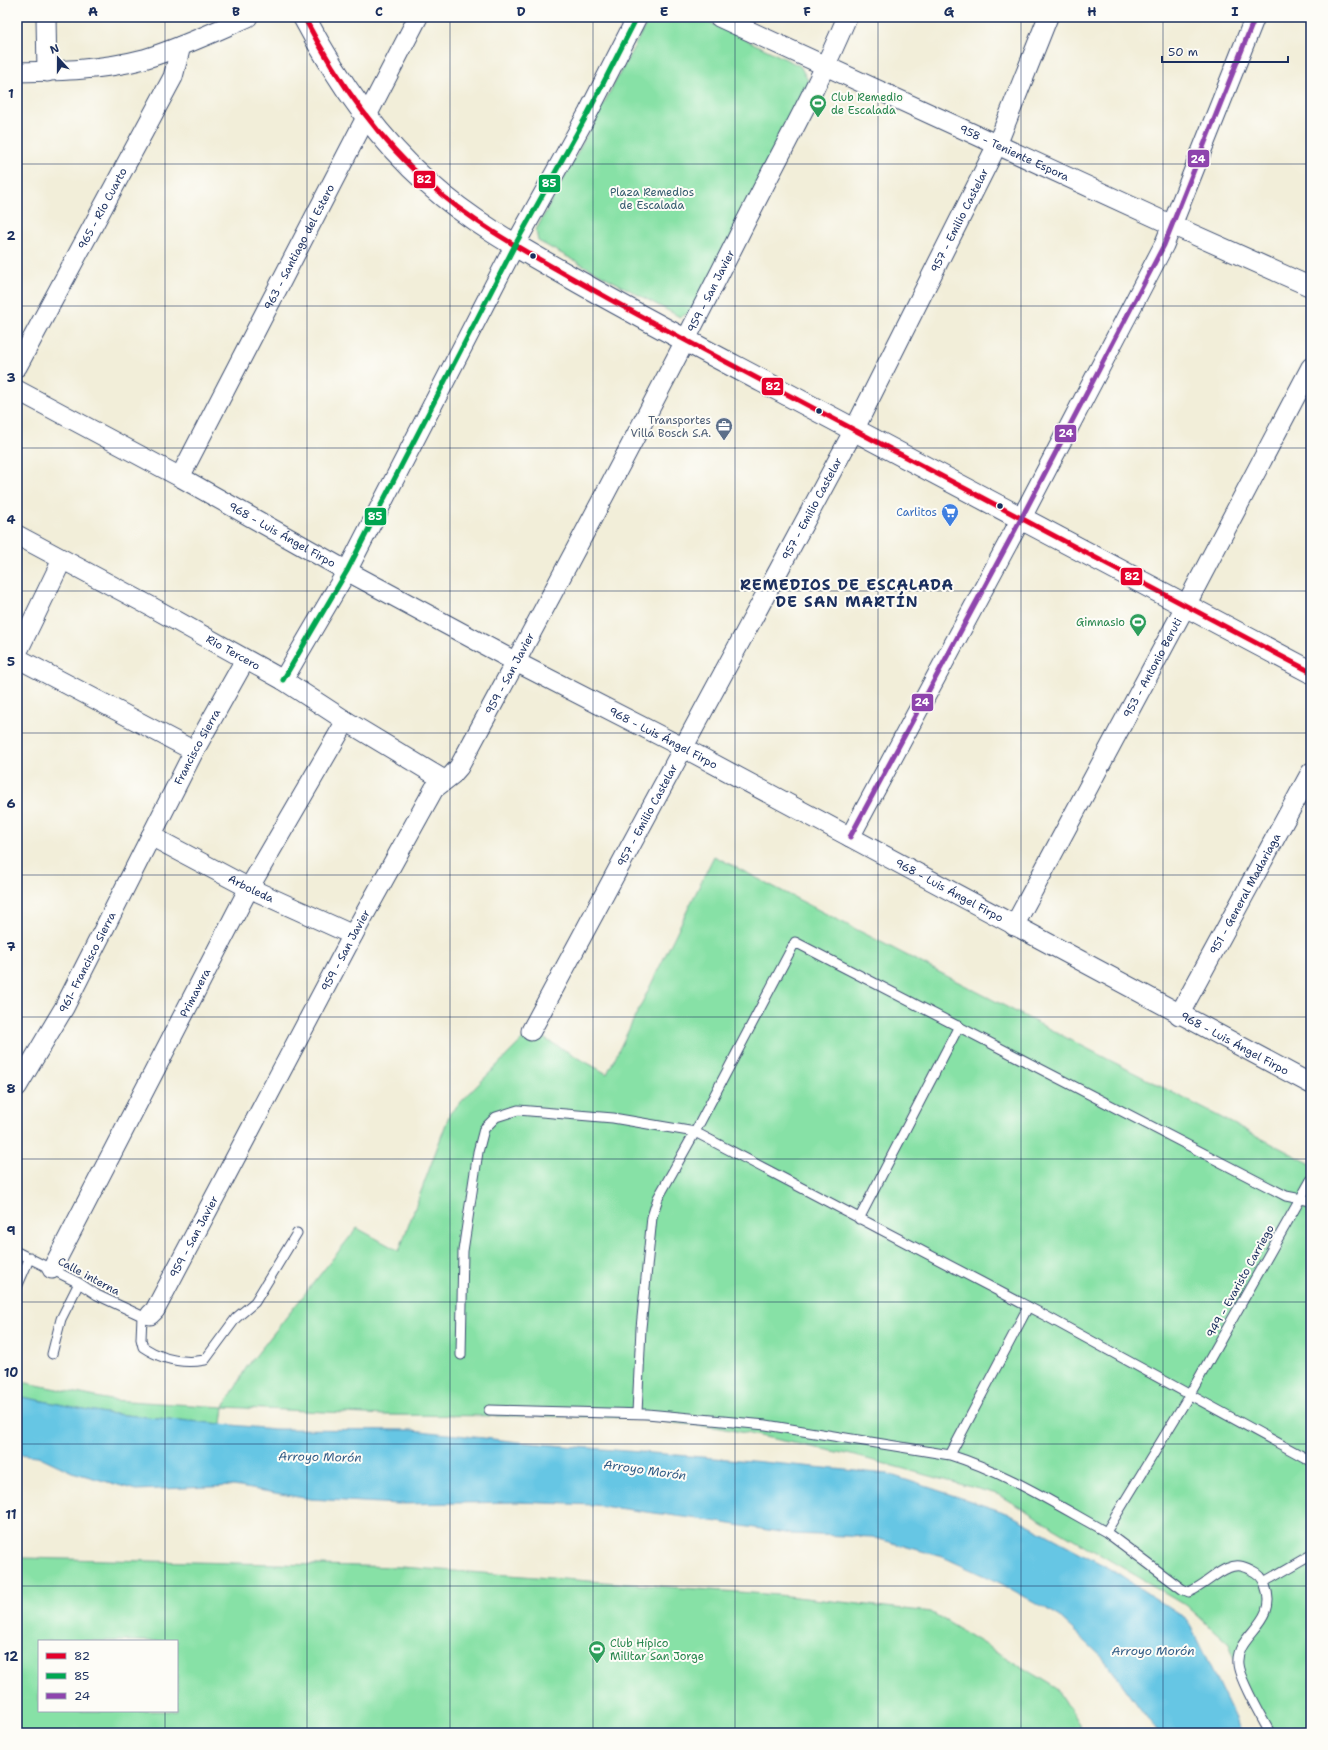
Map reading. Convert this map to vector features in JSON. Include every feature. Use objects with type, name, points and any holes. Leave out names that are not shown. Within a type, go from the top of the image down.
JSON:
[{"type":"main road","points":[[304,17],[333,67],[366,117],[426,182],[457,208],[515,245],[685,341],[1022,517],[1311,672]]},
{"type":"street","points":[[46,17],[47,72]]},
{"type":"street","points":[[17,72],[47,72],[107,67],[143,59],[181,46],[248,17]]},
{"type":"street","name":"963 - Santiago del Estero","points":[[180,477],[418,17]]},
{"type":"street","points":[[284,680],[347,571],[515,245],[588,113],[637,17]]},
{"type":"street","name":"958 - Teniente Espora","points":[[719,17],[1172,226],[1311,287]]},
{"type":"street","name":"959 - San Javier","points":[[146,1316],[155,1310],[353,935],[434,789],[452,775],[459,767],[516,662],[685,341],[758,197],[827,66],[847,17]]},
{"type":"street","name":"957 - Emilio Castelar","points":[[531,1031],[854,430],[997,145],[1048,17]]},
{"type":"street","points":[[850,836],[1022,517],[1164,245],[1255,17]]},
{"type":"street","name":"965 - Río Cuarto","points":[[17,367],[174,77],[181,46]]},
{"type":"street","name":"953 - Antonio Beruti","points":[[1014,926],[1186,605],[1311,367]]},
{"type":"street","name":"968 - Luis Ángel Firpo","points":[[17,390],[180,477],[347,571],[516,662],[684,748],[850,836],[1179,1015],[1311,1084]]},
{"type":"street","name":"Rio Tercero","points":[[17,535],[284,680],[346,721],[444,780]]},
{"type":"street","points":[[17,653],[62,560]]},
{"type":"street","points":[[17,658],[194,751]]},
{"type":"street","name":"Francisco Sierra","points":[[151,836],[194,751],[245,660]]},
{"type":"street","name":"Primavera","points":[[52,1269],[249,888],[346,721]]},
{"type":"street","name":"951 - General Madariaga","points":[[1179,1015],[1311,772]]},
{"type":"street","name":"Arboleda","points":[[151,836],[249,888],[353,935]]},
{"type":"street","name":"961- Francisco Sierra","points":[[17,1087],[67,1001],[151,836]]},
{"type":"lane","points":[[637,1413],[641,1328],[652,1217],[658,1198],[695,1132],[795,942],[1279,1192],[1299,1199],[1311,1201]]},
{"type":"lane","points":[[859,1218],[959,1026]]},
{"type":"lane","points":[[461,1355],[463,1251],[478,1152],[484,1129],[496,1117],[518,1110],[613,1118],[695,1132],[1028,1307],[1311,1461]]},
{"type":"lane","name":"949 - Evaristo Carriego","points":[[1106,1532],[1190,1394],[1311,1180]]},
{"type":"lane","points":[[146,1316],[141,1339],[143,1347],[152,1354],[179,1362],[205,1360],[236,1318],[255,1302],[297,1233]]},
{"type":"lane","name":"Calle interna","points":[[17,1252],[30,1257],[80,1283],[97,1294],[146,1316]]},
{"type":"lane","points":[[17,1287],[30,1257]]},
{"type":"lane","points":[[52,1354],[61,1319],[80,1283]]},
{"type":"lane","points":[[950,1455],[1028,1307]]},
{"type":"lane","points":[[489,1410],[637,1413],[766,1424],[950,1455],[976,1463],[1004,1475],[1106,1532],[1182,1589],[1189,1592],[1202,1587],[1228,1568],[1239,1565],[1253,1570],[1264,1582],[1269,1602],[1260,1623],[1244,1641],[1239,1651],[1238,1664],[1241,1675],[1270,1733]]},
{"type":"lane","points":[[1264,1582],[1311,1555]]},
{"type":"green space","name":"Plaza Remedios de Escalada","points":[[650,17],[699,17],[800,66],[809,82],[694,311],[680,317],[538,241],[536,230]]},
{"type":"green space","points":[[714,856],[1311,1164],[1311,1733],[1265,1733],[1229,1644],[1186,1605],[997,1494],[856,1456],[721,1428],[622,1417],[385,1415],[224,1407],[246,1368],[357,1228],[399,1251],[450,1113],[531,1031],[607,1074]]},
{"type":"green space","points":[[17,1381],[111,1400],[224,1407],[222,1424],[104,1413],[17,1396]]},
{"type":"green space","name":"Club Hípico Militar San Jorge","points":[[17,1554],[23,1558],[401,1567],[778,1595],[931,1612],[1056,1688],[1084,1733],[17,1733]]},
{"type":"water","name":"Arroyo Morón","points":[[17,1396],[105,1413],[274,1429],[412,1430],[528,1443],[888,1474],[1007,1513],[1105,1566],[1187,1619],[1242,1733],[1158,1733],[1103,1658],[1056,1614],[1000,1583],[943,1557],[872,1537],[792,1534],[699,1519],[594,1505],[518,1502],[398,1504],[310,1499],[234,1486],[136,1490],[72,1472],[38,1456],[17,1454]]},
{"type":"transit line","name":"82","points":[[304,17],[316,40],[358,106],[374,126],[391,146],[428,183],[477,221],[547,264],[664,329],[1311,672]]},
{"type":"transit line","name":"85","points":[[283,680],[347,571],[515,245],[588,113],[637,17]]},
{"type":"transit line","name":"24","points":[[850,837],[1022,517],[1164,245],[1255,17]]},
{"type":"place","name":"Club Remedio de Escalada","points":[[818,118]]},
{"type":"place","name":"Transportes Villa Bosch S.A.","points":[[724,441]]},
{"type":"place","name":"Carlitos","points":[[950,527]]},
{"type":"place","name":"Gimnasio","points":[[1138,637]]},
{"type":"place","name":"Club Hípico Militar San Jorge","points":[[597,1664]]},
{"type":"district","name":"REMEDIOS DE ESCALADA DE SAN MARTÍN","points":[[847,594]]}]
